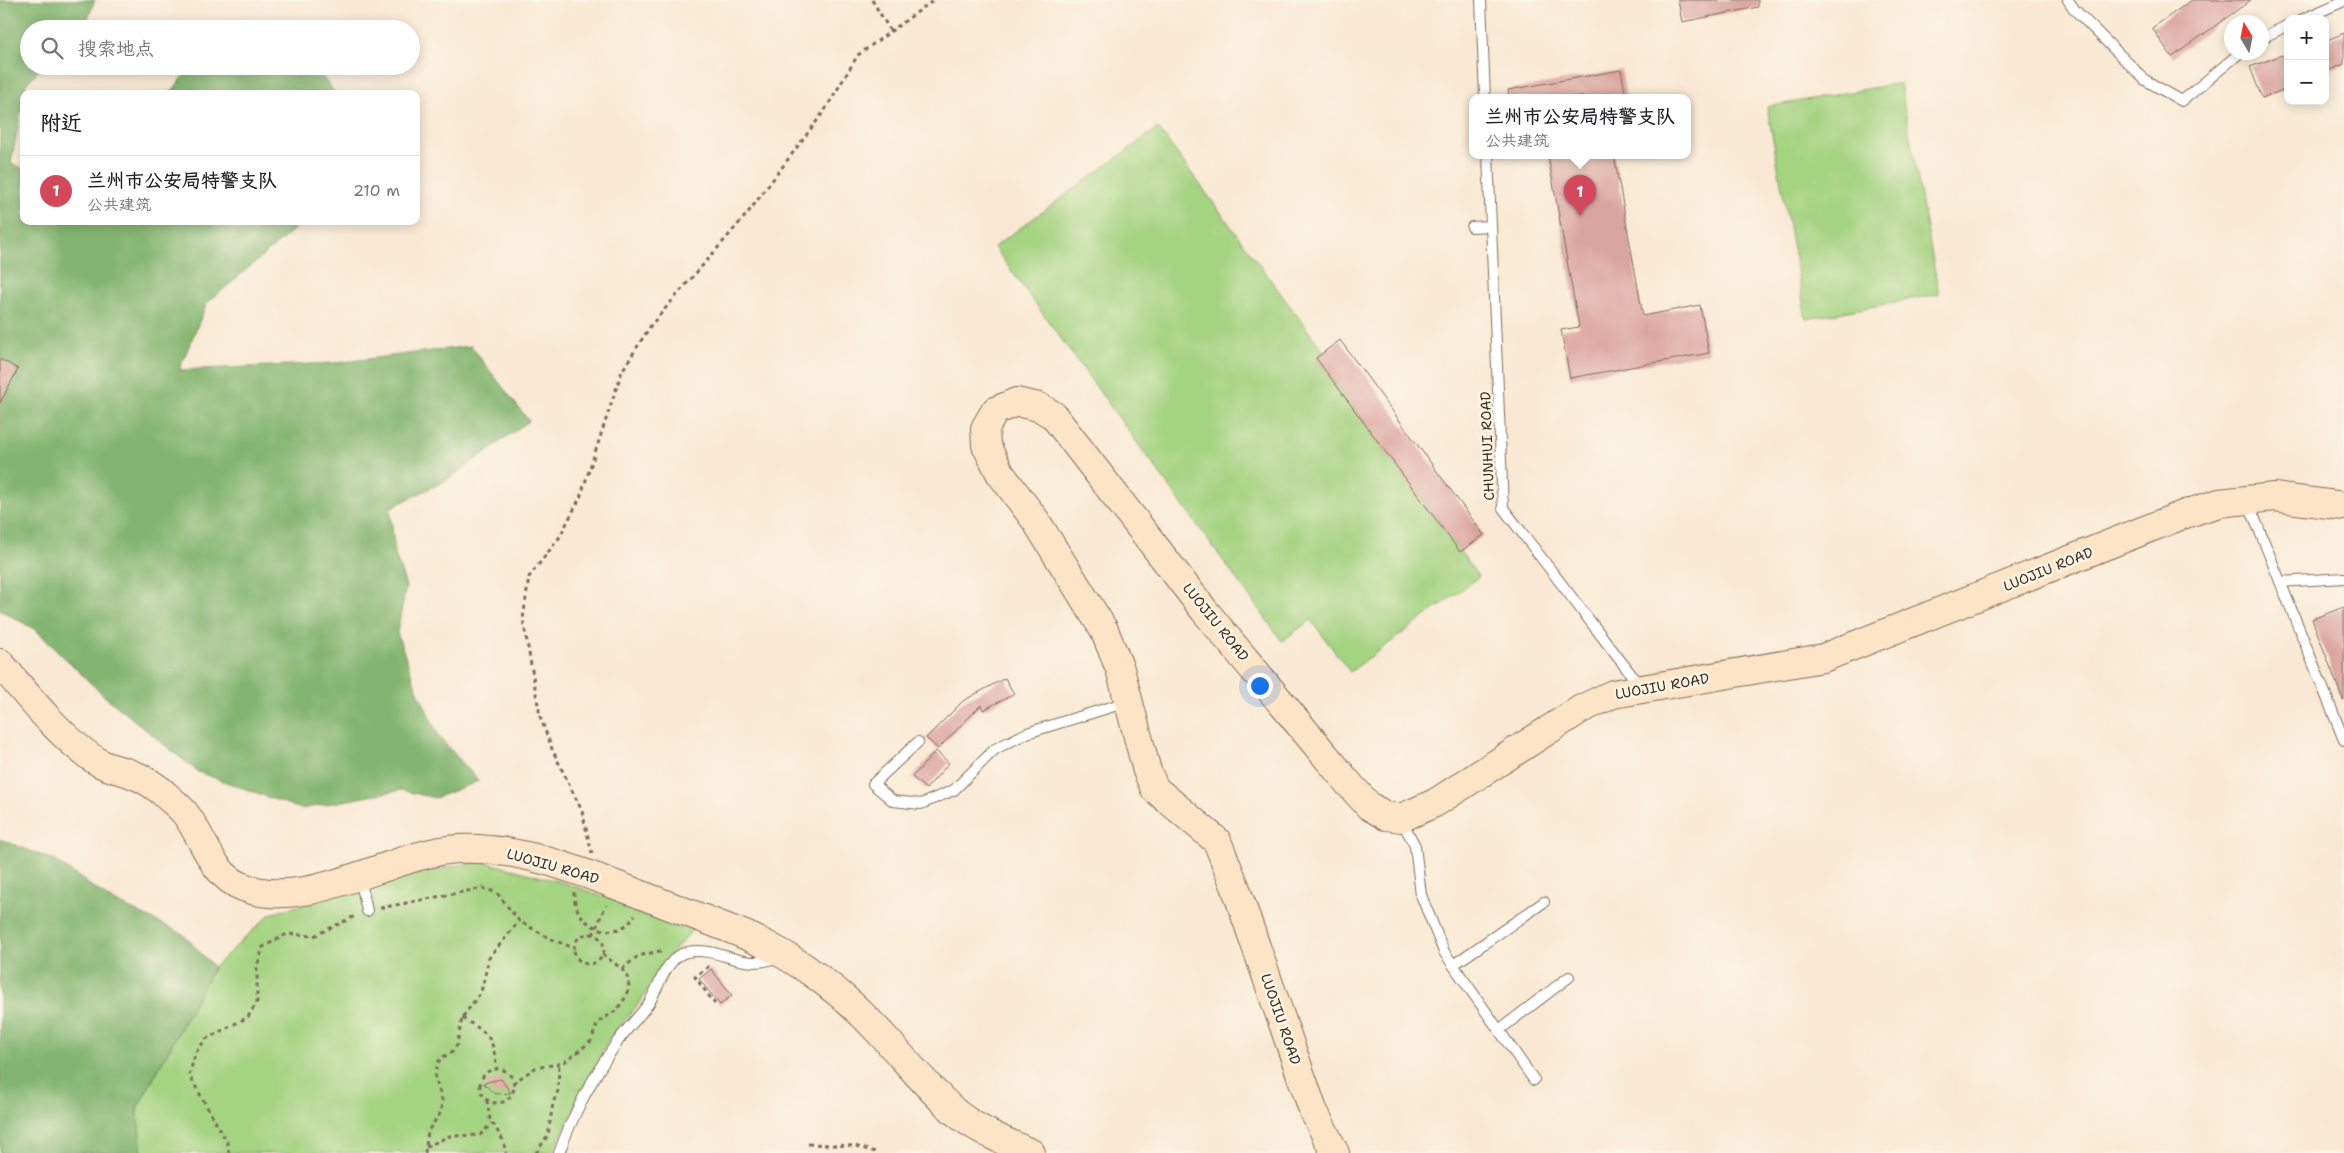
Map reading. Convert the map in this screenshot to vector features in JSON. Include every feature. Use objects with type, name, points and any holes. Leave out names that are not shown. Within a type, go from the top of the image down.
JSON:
[{"type":"street","name":"LUOJIU ROAD","points":[[1335,1153],[1313,1110],[1235,886],[1217,842],[1155,789],[1147,771],[1120,669],[1104,630],[1036,521],[1000,473],[986,445],[986,428],[995,411],[1016,402],[1039,407],[1053,415],[1204,610],[1349,784],[1369,806],[1386,816],[1401,818],[1435,803],[1580,709],[1613,694],[1823,658],[2184,514],[2219,503],[2274,496],[2344,506]]},
{"type":"street","name":"LUOJIU ROAD","points":[[0,663],[78,748],[103,765],[148,781],[168,796],[186,815],[220,873],[241,887],[267,893],[287,892],[360,877],[414,858],[455,849],[505,850],[593,888],[748,936],[797,962],[831,987],[882,1034],[910,1067],[957,1114],[1001,1140],[1031,1153]]},
{"type":"lane","points":[[1481,0],[1485,94]]},
{"type":"lane","points":[[2068,0],[2074,9],[2145,80],[2182,101],[2231,60]]},
{"type":"lane","points":[[2312,15],[2344,1]]},
{"type":"lane","points":[[2269,34],[2284,27]]},
{"type":"lane","name":"CHUNHUI ROAD","points":[[1488,159],[1503,508],[1642,689]]},
{"type":"lane","points":[[1472,227],[1491,226]]},
{"type":"lane","points":[[2247,498],[2344,740]]},
{"type":"lane","points":[[2280,582],[2344,578]]},
{"type":"lane","points":[[918,742],[873,784],[893,801],[921,804],[954,790],[995,748],[1027,733],[1130,702]]},
{"type":"lane","points":[[1401,818],[1414,846],[1421,895],[1444,952],[1534,1080]]},
{"type":"lane","points":[[360,877],[367,910]]},
{"type":"lane","points":[[1453,965],[1544,902]]},
{"type":"lane","points":[[559,1153],[566,1134],[604,1062],[618,1041],[648,1004],[671,962],[686,952],[706,951],[752,963],[769,961],[782,954]]},
{"type":"lane","points":[[1499,1030],[1569,977]]},
{"type":"path","points":[[872,0],[891,32]]},
{"type":"path","points":[[593,935],[596,928],[593,888],[582,812],[552,748],[540,716],[523,619],[529,577],[560,538],[580,498],[622,371],[651,325],[747,214],[825,110],[858,55],[934,0]]},
{"type":"path","points":[[229,1153],[227,1142],[190,1075],[196,1052],[206,1039],[248,1017],[257,1002],[257,966],[263,947],[287,934],[314,936],[367,910],[483,888],[497,893],[520,921],[551,939],[574,948]]},
{"type":"path","points":[[593,888],[573,903],[579,915],[588,924],[600,930],[618,928],[630,923],[638,911]]},
{"type":"path","points":[[425,1153],[428,1131],[440,1112],[442,1100],[435,1077],[437,1064],[441,1058],[452,1053],[457,1045],[462,1018],[481,992],[489,958],[520,921]]},
{"type":"path","points":[[593,935],[601,941],[602,954],[596,962],[586,963],[577,958],[574,948],[580,936],[593,935]]},
{"type":"path","points":[[622,969],[638,956],[658,950],[673,949],[686,952]]},
{"type":"path","points":[[513,1083],[535,1068],[559,1064],[591,1041],[598,1022],[617,1010],[625,998],[629,987],[627,976],[622,969],[602,954]]},
{"type":"path","points":[[715,1004],[695,977],[721,956]]},
{"type":"path","points":[[462,1018],[486,1032],[492,1040],[497,1069]]},
{"type":"path","points":[[536,1153],[548,1135],[553,1103],[558,1091],[559,1064]]},
{"type":"path","points":[[487,1099],[498,1103],[508,1098],[514,1088],[508,1073],[497,1069],[487,1072],[481,1081],[481,1091],[487,1099],[492,1123],[503,1140],[506,1153]]},
{"type":"path","points":[[426,1147],[437,1140],[449,1136],[480,1135],[492,1123]]},
{"type":"path","points":[[808,1144],[855,1146],[879,1153]]},
{"type":"green space","points":[[0,0],[95,0],[87,20],[20,20],[20,75],[34,75],[26,84],[25,90],[20,90],[20,116],[11,163],[20,167],[20,225],[299,225],[207,303],[179,370],[335,363],[471,346],[529,421],[447,480],[390,508],[395,554],[406,586],[397,633],[416,687],[439,737],[479,781],[435,798],[401,790],[301,809],[198,772],[103,695],[36,630],[0,610]]},
{"type":"green space","points":[[184,75],[321,75],[333,90],[173,90]]},
{"type":"green space","points":[[1900,83],[1939,294],[1806,319],[1767,107]]},
{"type":"green space","points":[[1158,128],[1324,352],[1316,358],[1479,577],[1350,672],[1311,620],[1282,641],[994,247]]},
{"type":"green space","points":[[0,839],[54,860],[110,899],[183,934],[214,967],[137,1108],[142,1153],[0,1153]]},
{"type":"green space","points":[[481,861],[565,883],[694,928],[661,966],[641,1001],[608,1040],[552,1153],[140,1153],[137,1109],[214,967],[270,914],[400,876]]},
{"type":"building","points":[[1678,0],[1758,0],[1758,7],[1682,22]]},
{"type":"building","points":[[2192,0],[2251,0],[2230,15],[2224,15],[2224,19],[2172,57],[2152,28]]},
{"type":"building","points":[[2344,33],[2344,64],[2329,70],[2329,60],[2329,39]]},
{"type":"building","points":[[2282,55],[2284,58],[2284,90],[2262,98],[2250,67]]},
{"type":"building","points":[[1621,70],[1625,94],[1509,94],[1508,90]]},
{"type":"building","points":[[1549,159],[1615,159],[1643,316],[1700,305],[1709,353],[1570,378],[1561,330],[1579,327]]},
{"type":"building","points":[[1340,340],[1484,535],[1460,552],[1316,358]]},
{"type":"building","points":[[0,359],[18,369],[0,403]]},
{"type":"building","points":[[2344,607],[2344,699],[2343,700],[2312,619]]},
{"type":"building","points":[[1005,678],[1014,694],[983,710],[981,705],[938,749],[926,738],[963,701]]},
{"type":"building","points":[[936,751],[949,763],[926,789],[912,777]]},
{"type":"building","points":[[711,969],[732,995],[720,1005],[699,979]]},
{"type":"building","points":[[501,1079],[511,1093],[495,1094],[483,1083]]},
{"type":"place","name":"兰州市公安局特警支队","points":[[1580,216]]}]
